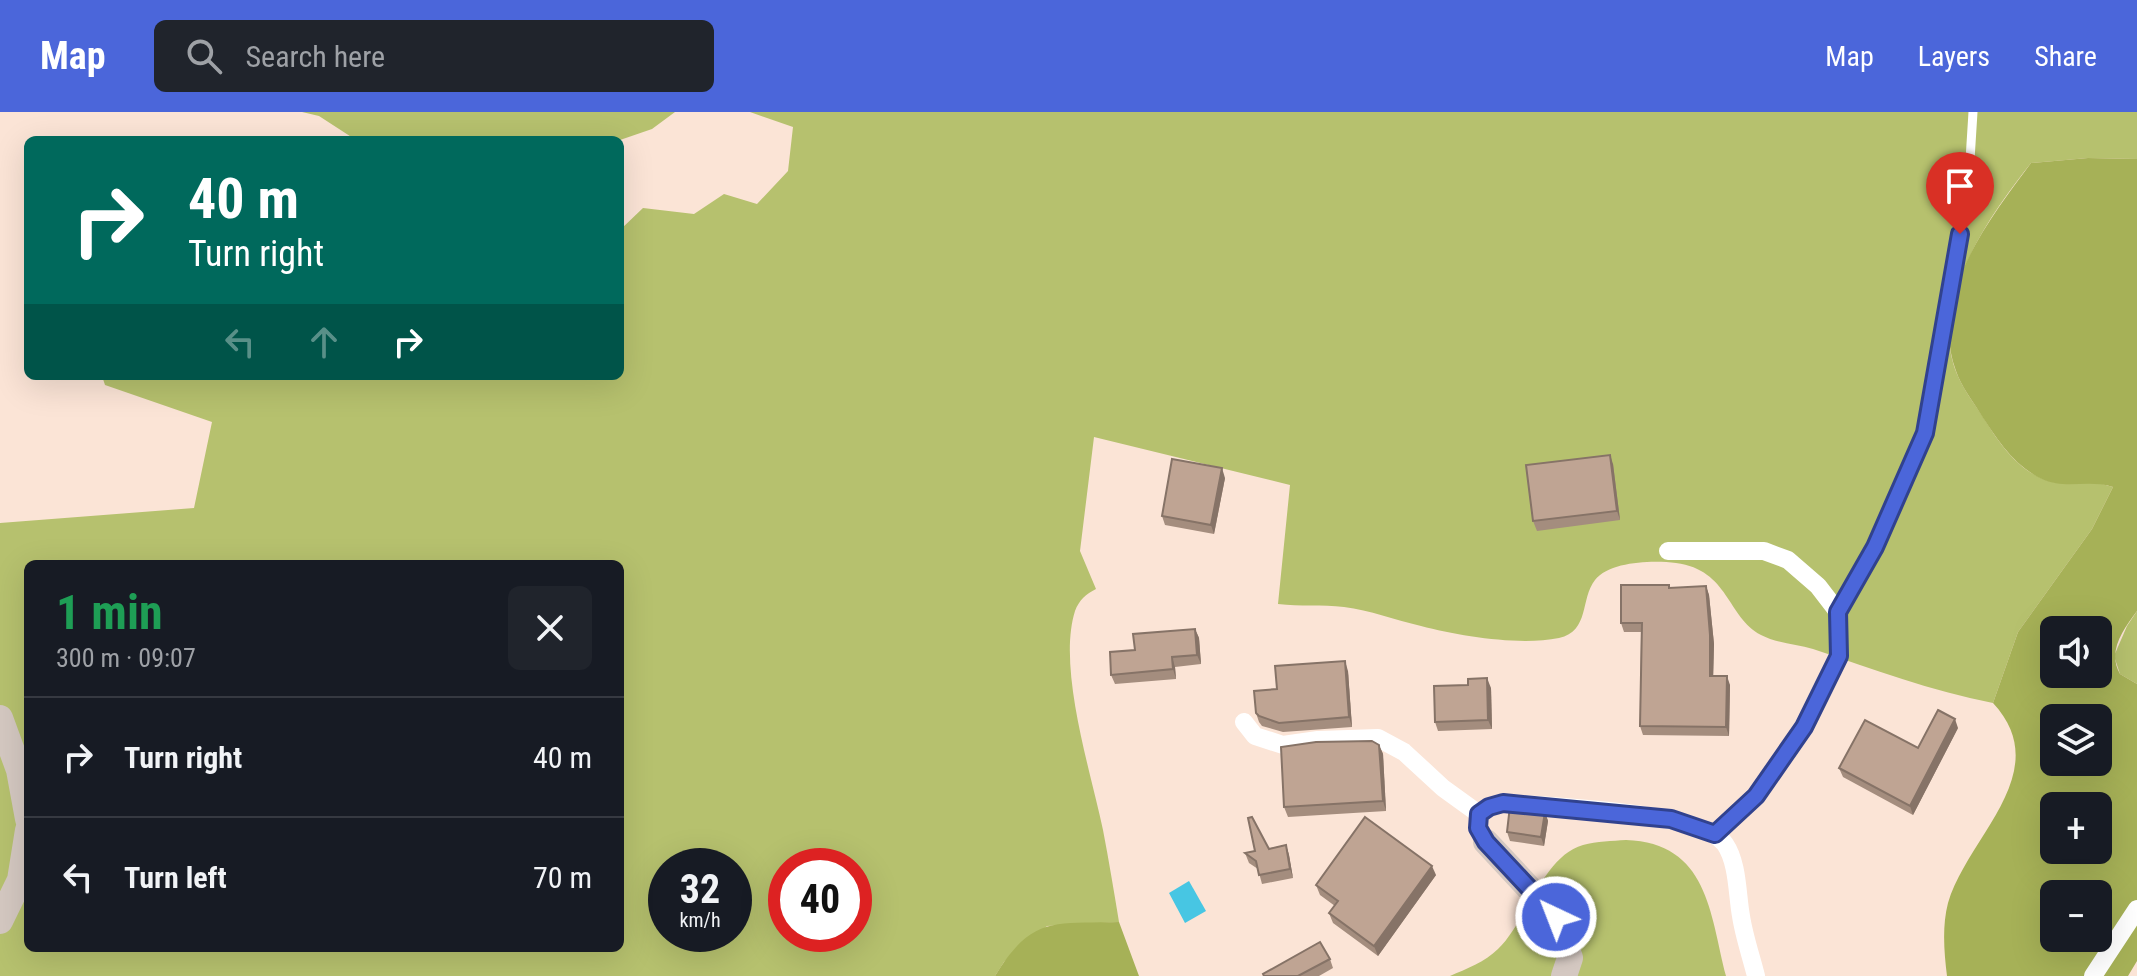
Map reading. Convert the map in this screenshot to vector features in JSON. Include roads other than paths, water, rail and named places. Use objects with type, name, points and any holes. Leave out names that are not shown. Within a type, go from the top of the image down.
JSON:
[{"type":"street","points":[[1668,551],[1764,551],[1788,560],[1818,586],[1838,612],[1839,656],[1804,727],[1756,796],[1715,834]]},
{"type":"street","points":[[0,718],[19,770],[24,797]]},
{"type":"street","points":[[1244,722],[1255,736],[1283,745],[1318,740],[1378,738],[1404,752],[1443,788],[1479,814]]},
{"type":"street","points":[[1479,814],[1503,803],[1671,819],[1715,834],[1726,845],[1732,860],[1756,976]]},
{"type":"street","points":[[1479,814],[1478,828],[1486,842],[1556,917],[1570,958],[1564,976]]},
{"type":"street","points":[[0,921],[20,880],[24,855]]},
{"type":"street","points":[[2093,976],[2137,909]]},
{"type":"lane","points":[[1838,612],[1875,547],[1925,433],[1969,176],[1973,112]]},
{"type":"water","points":[[1189,881],[1206,911],[1185,923],[1169,893]]}]
